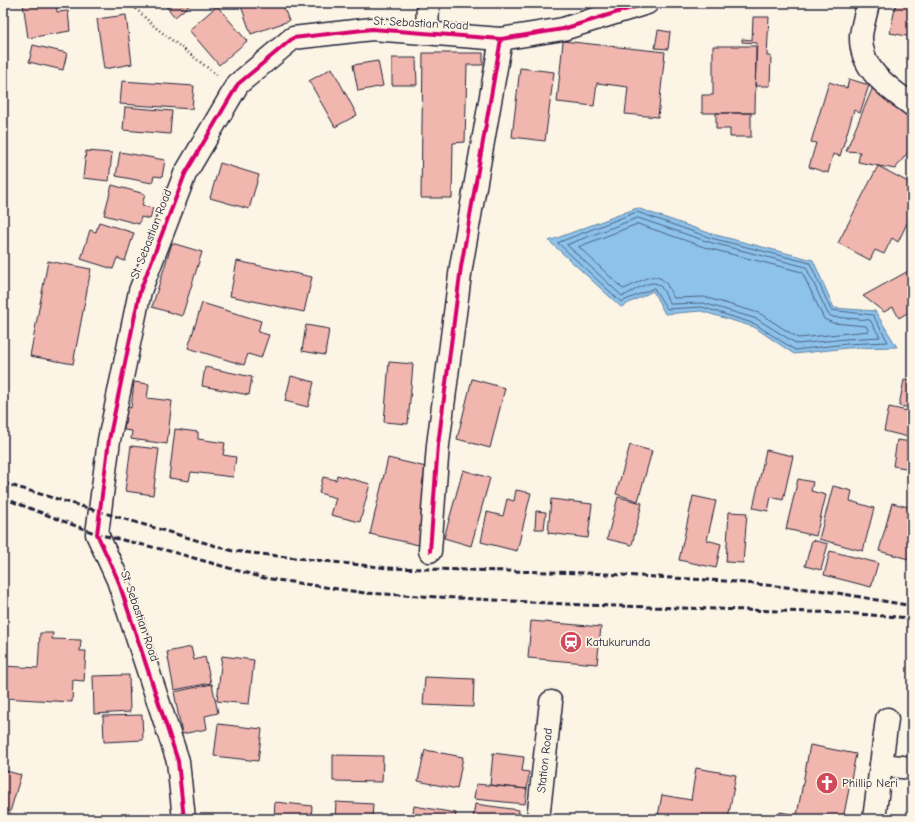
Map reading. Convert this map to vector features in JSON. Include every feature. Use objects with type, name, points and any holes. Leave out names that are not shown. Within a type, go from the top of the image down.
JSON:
[{"type":"street","points":[[427,33],[428,3]]},
{"type":"street","name":"St. Sebastian Road","points":[[184,819],[178,761],[118,580],[97,534],[109,440],[140,291],[184,174],[238,84],[293,38],[372,29],[501,39],[563,29],[647,3]]},
{"type":"street","points":[[868,3],[861,36],[863,51],[868,64],[878,80],[912,105]]},
{"type":"street","points":[[430,552],[438,446],[461,267],[501,39]]},
{"type":"street","name":"Station Road","points":[[538,819],[551,702]]},
{"type":"street","points":[[874,819],[887,719]]},
{"type":"street","points":[[881,766],[912,768]]},
{"type":"path","points":[[130,3],[155,27],[235,89]]},
{"type":"water","points":[[637,208],[712,234],[813,260],[834,308],[875,311],[897,347],[847,348],[794,354],[754,327],[701,311],[665,314],[653,291],[621,307],[549,241]]},
{"type":"building","points":[[23,3],[56,3],[57,12],[68,11],[70,31],[28,38]]},
{"type":"building","points":[[163,3],[192,3],[175,17]]},
{"type":"building","points":[[240,3],[282,3],[289,21],[251,34]]},
{"type":"building","points":[[451,3],[513,3],[513,7]]},
{"type":"building","points":[[896,3],[912,3],[912,37],[890,33]]},
{"type":"building","points":[[217,6],[247,41],[219,65],[189,30]]},
{"type":"building","points":[[126,15],[132,64],[104,69],[97,19]]},
{"type":"building","points":[[753,17],[769,17],[767,56],[771,56],[770,86],[755,86],[757,43],[742,42],[742,39],[752,40]]},
{"type":"building","points":[[658,30],[670,32],[668,49],[655,48]]},
{"type":"building","points":[[563,41],[665,52],[658,117],[625,114],[628,87],[597,83],[594,106],[557,102]]},
{"type":"building","points":[[33,45],[67,53],[63,70],[29,62]]},
{"type":"building","points":[[713,46],[756,46],[755,113],[702,113],[702,95],[713,95]]},
{"type":"building","points":[[423,53],[483,53],[483,65],[467,65],[465,142],[453,143],[452,198],[421,198]]},
{"type":"building","points":[[392,58],[416,58],[417,85],[392,85]]},
{"type":"building","points":[[378,61],[383,86],[358,91],[353,65]]},
{"type":"building","points":[[332,68],[357,115],[335,127],[309,81]]},
{"type":"building","points":[[520,68],[554,72],[545,141],[512,137]]},
{"type":"building","points":[[849,79],[869,85],[860,113],[854,110],[840,156],[833,154],[828,173],[809,167],[816,143],[811,142],[829,82],[847,88]]},
{"type":"building","points":[[122,81],[194,86],[192,109],[120,104]]},
{"type":"building","points":[[873,87],[912,113],[912,147],[895,169],[858,162],[860,152],[846,151]]},
{"type":"building","points":[[125,107],[172,111],[170,134],[123,130]]},
{"type":"building","points":[[716,113],[751,113],[751,137],[730,137],[730,129],[716,129]]},
{"type":"building","points":[[86,151],[112,153],[109,181],[83,178]]},
{"type":"building","points":[[120,152],[165,160],[162,177],[154,176],[152,183],[116,176]]},
{"type":"building","points":[[220,163],[259,175],[249,209],[210,198]]},
{"type":"building","points":[[878,166],[912,184],[912,213],[898,242],[892,238],[884,254],[875,250],[870,260],[838,243]]},
{"type":"building","points":[[112,185],[145,194],[142,206],[153,208],[150,219],[141,217],[139,224],[104,215]]},
{"type":"building","points":[[99,222],[134,233],[125,261],[117,258],[113,269],[81,259],[90,230],[96,232]]},
{"type":"building","points":[[172,243],[202,252],[182,316],[152,307]]},
{"type":"building","points":[[48,261],[91,269],[73,364],[30,356]]},
{"type":"building","points":[[237,261],[312,277],[304,312],[230,296]]},
{"type":"building","points":[[912,269],[912,310],[899,318],[893,307],[884,312],[863,296]]},
{"type":"building","points":[[202,303],[261,321],[258,332],[269,335],[261,358],[248,354],[244,365],[188,348]]},
{"type":"building","points":[[306,325],[329,329],[325,355],[302,351]]},
{"type":"building","points":[[389,362],[413,364],[408,424],[384,422]]},
{"type":"building","points":[[205,367],[252,377],[249,395],[202,386]]},
{"type":"building","points":[[291,376],[314,382],[308,407],[285,401]]},
{"type":"building","points":[[472,379],[505,388],[490,448],[457,439]]},
{"type":"building","points":[[904,380],[912,381],[912,408],[899,406]]},
{"type":"building","points":[[134,382],[149,384],[147,398],[172,401],[167,444],[131,439],[132,431],[124,430],[127,407],[131,408]]},
{"type":"building","points":[[889,407],[912,412],[912,438],[884,431]]},
{"type":"building","points":[[175,429],[198,432],[198,439],[225,443],[223,455],[236,457],[233,477],[191,472],[189,481],[169,478]]},
{"type":"building","points":[[897,440],[912,442],[912,469],[893,466]]},
{"type":"building","points":[[630,445],[652,451],[638,501],[616,494]]},
{"type":"building","points":[[131,446],[159,449],[153,495],[125,491]]},
{"type":"building","points":[[766,450],[793,456],[783,500],[771,497],[768,511],[753,508]]},
{"type":"building","points":[[388,458],[426,467],[422,484],[430,490],[423,546],[370,534]]},
{"type":"building","points":[[463,470],[490,478],[471,546],[444,538]]},
{"type":"building","points":[[337,475],[370,484],[360,522],[331,515],[336,498],[319,493],[323,477],[336,480]]},
{"type":"building","points":[[798,479],[813,482],[811,491],[826,495],[816,536],[786,529]]},
{"type":"building","points":[[833,486],[852,491],[850,501],[874,508],[863,551],[819,539]]},
{"type":"building","points":[[516,490],[531,493],[517,551],[481,542],[487,512],[503,516],[507,499],[514,501]]},
{"type":"building","points":[[693,496],[716,501],[707,540],[721,544],[716,568],[679,560]]},
{"type":"building","points":[[618,497],[642,503],[632,545],[607,539]]},
{"type":"building","points":[[551,499],[592,504],[588,538],[548,533]]},
{"type":"building","points":[[892,503],[912,508],[912,560],[879,551]]},
{"type":"building","points":[[536,511],[546,512],[544,529],[535,529]]},
{"type":"building","points":[[729,512],[747,513],[743,563],[726,562]]},
{"type":"building","points":[[812,540],[828,544],[821,570],[805,566]]},
{"type":"building","points":[[830,551],[878,563],[871,587],[824,575]]},
{"type":"building","points":[[3,597],[8,599],[3,615]]},
{"type":"building","points":[[531,621],[601,627],[597,664],[528,658]]},
{"type":"building","points":[[40,633],[53,633],[52,639],[81,640],[80,651],[86,651],[84,681],[73,680],[72,702],[3,698],[3,666],[38,668]]},
{"type":"building","points":[[191,647],[194,660],[205,657],[211,683],[174,690],[167,652]]},
{"type":"building","points":[[222,656],[254,660],[249,704],[217,701]]},
{"type":"building","points":[[129,675],[130,712],[94,714],[93,676]]},
{"type":"building","points":[[425,677],[474,679],[473,707],[423,705]]},
{"type":"building","points":[[212,684],[218,713],[205,716],[207,729],[182,734],[174,692]]},
{"type":"building","points":[[142,715],[143,740],[104,742],[103,716]]},
{"type":"building","points":[[218,724],[262,729],[258,761],[214,756]]},
{"type":"building","name":"Phillip Neri","points":[[810,745],[856,754],[843,819],[779,819],[780,812],[797,815]]},
{"type":"building","points":[[425,750],[463,757],[457,789],[418,781]]},
{"type":"building","points":[[493,753],[524,757],[522,771],[529,772],[527,789],[490,785]]},
{"type":"building","points":[[333,755],[383,756],[382,782],[333,781]]},
{"type":"building","points":[[696,768],[736,775],[728,819],[673,819],[658,816],[662,795],[691,800]]},
{"type":"building","points":[[3,770],[21,775],[10,812],[3,810]]},
{"type":"building","points":[[476,784],[527,789],[525,804],[474,799]]},
{"type":"building","points":[[275,802],[312,806],[311,819],[274,819]]},
{"type":"building","points":[[336,802],[373,804],[372,819],[335,819]]},
{"type":"building","points":[[475,804],[519,810],[518,819],[473,819]]},
{"type":"building","points":[[414,806],[456,813],[455,819],[412,819]]},
{"type":"building","points":[[145,815],[176,818],[176,819],[145,819]]},
{"type":"railway","points":[[3,483],[233,551],[388,568],[587,573],[725,581],[826,591],[912,606]]},
{"type":"railway","points":[[3,498],[97,534],[169,551],[264,578],[365,593],[585,605],[844,613],[912,618]]},
{"type":"cycle path","points":[[184,819],[178,761],[118,580],[97,534],[109,440],[140,291],[185,174],[238,84],[293,38],[372,29],[501,39],[563,29],[647,3]]},
{"type":"cycle path","points":[[430,551],[438,445],[461,267],[501,39]]},
{"type":"place","name":"Katukurunda","points":[[571,642]]},
{"type":"place","name":"Phillip Neri","points":[[827,783]]}]
